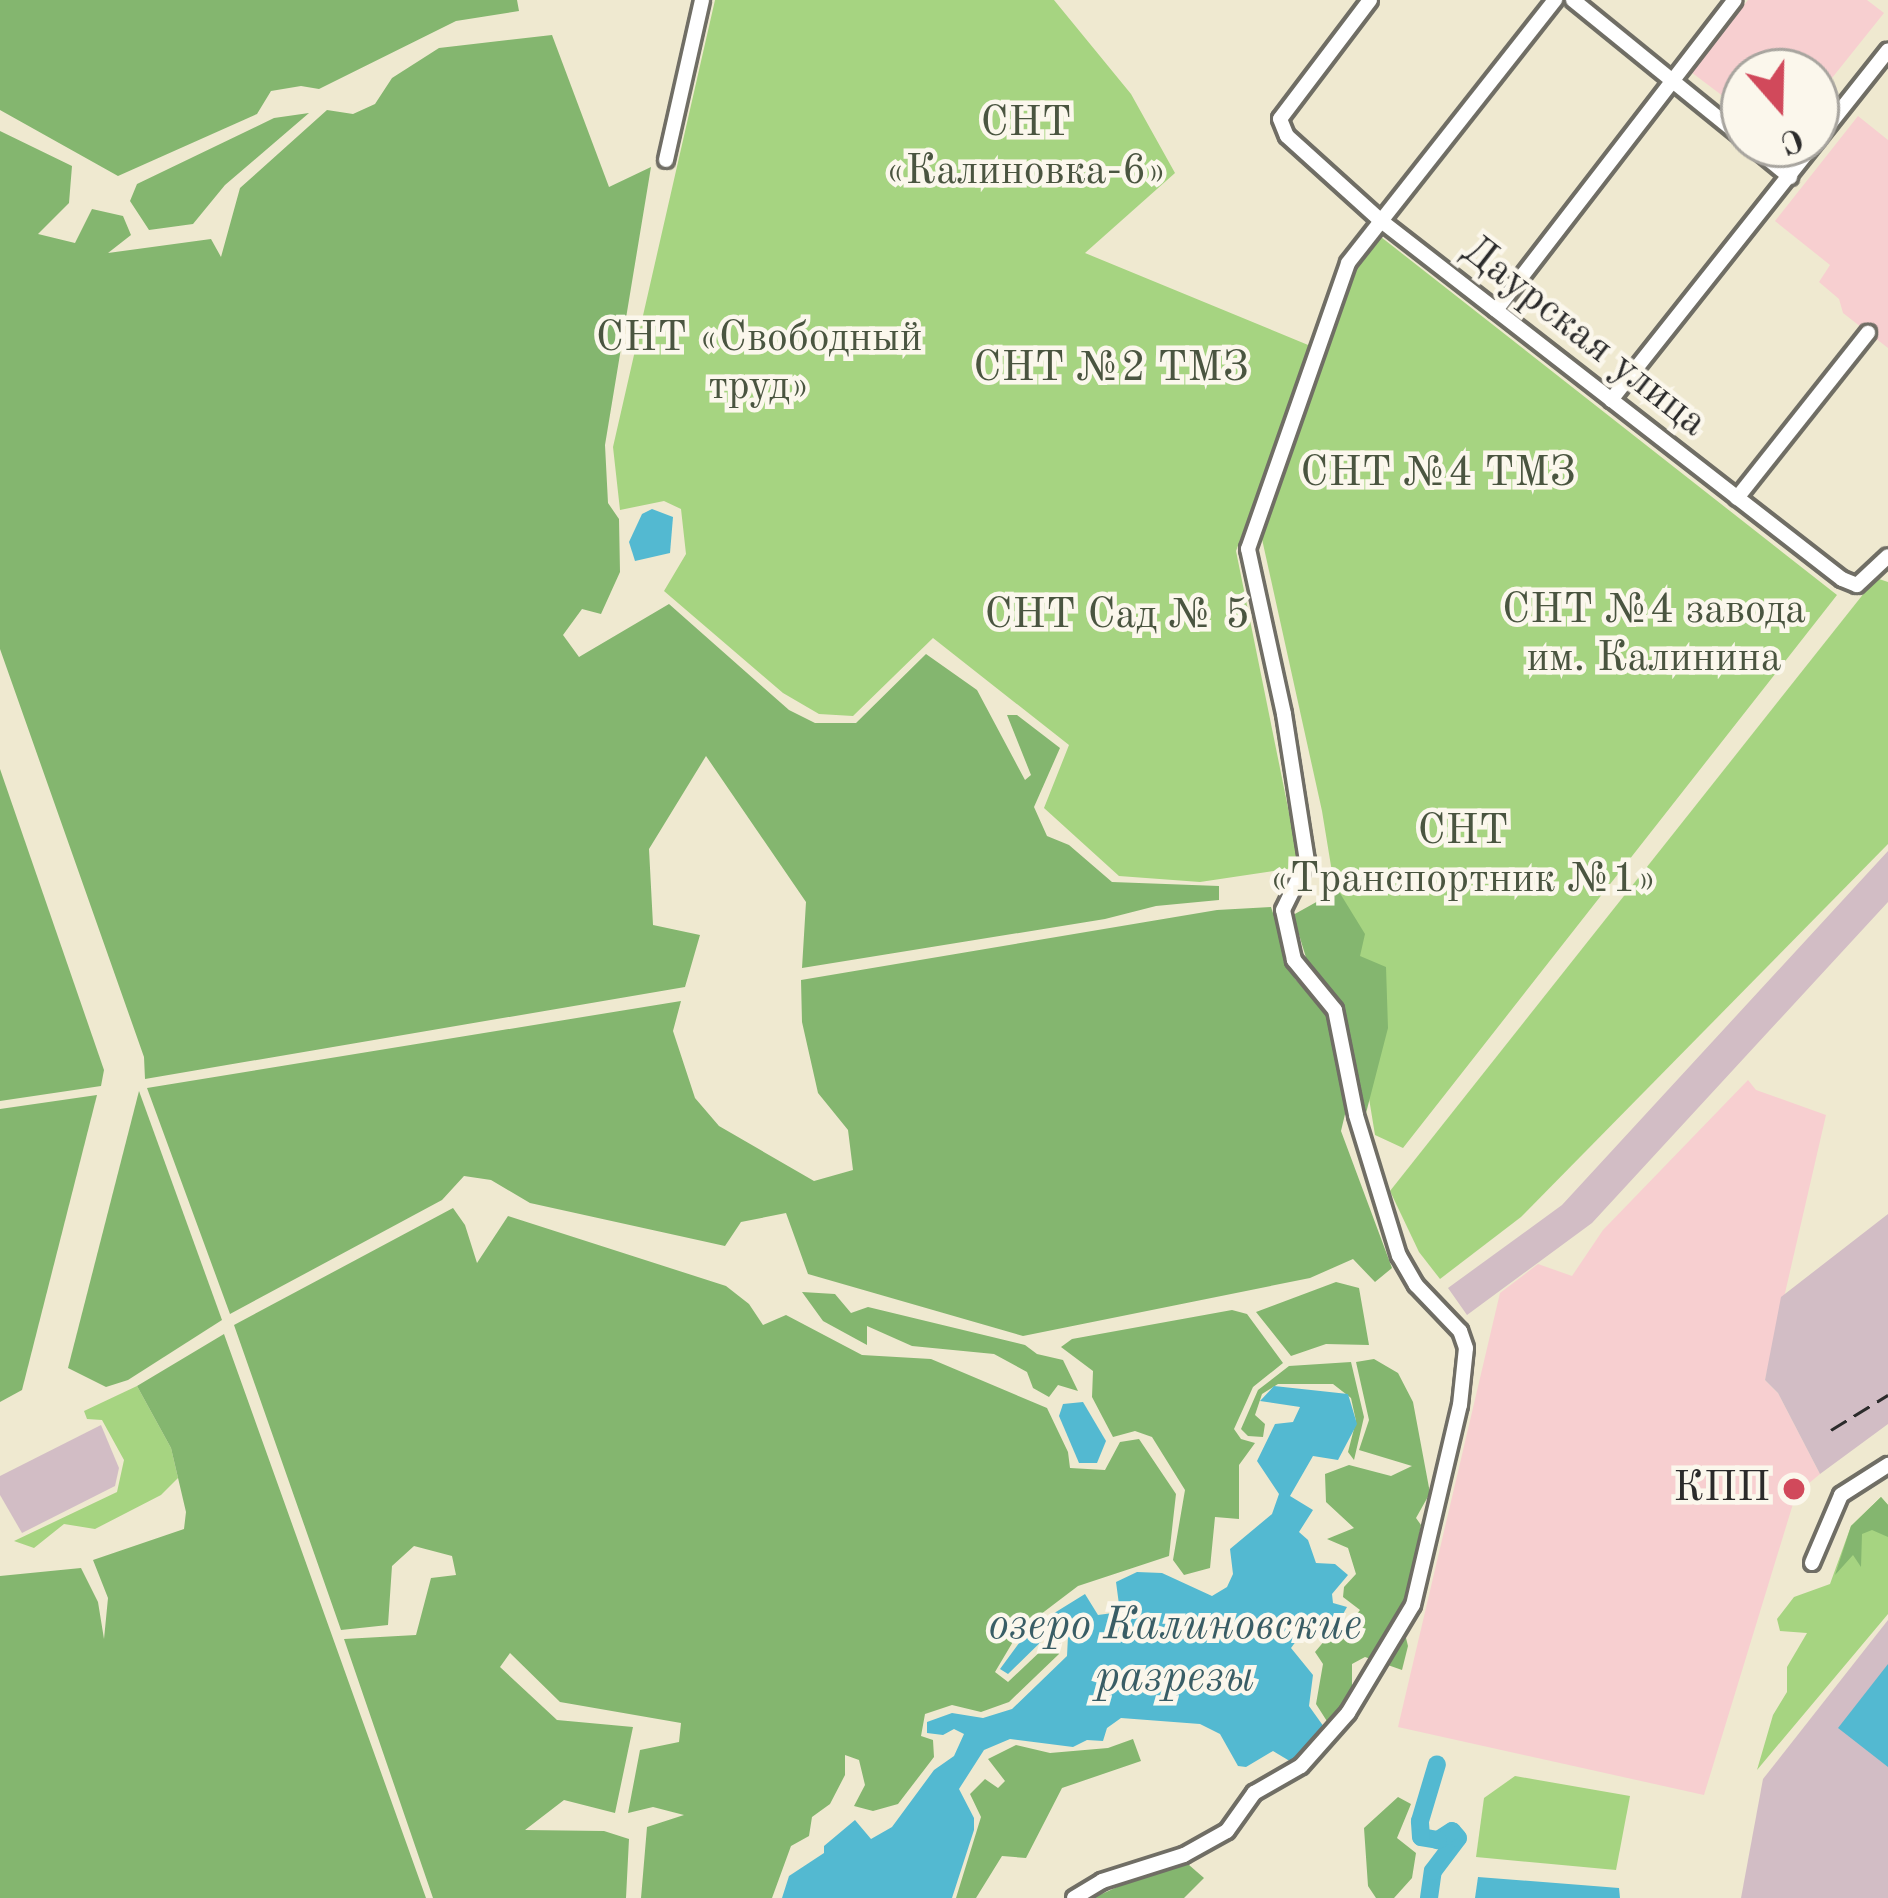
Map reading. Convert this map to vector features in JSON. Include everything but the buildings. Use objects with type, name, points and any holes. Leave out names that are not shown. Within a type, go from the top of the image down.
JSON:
[{"type":"street","points":[[666,160],[702,0]]},
{"type":"street","name":"Даурская улица","points":[[1370,0],[1280,118],[1282,128],[1380,220],[1737,498],[1857,585],[1886,562]]},
{"type":"street","points":[[1074,1898],[1102,1881],[1209,1844],[1227,1831],[1254,1793],[1301,1766],[1348,1714],[1412,1605],[1468,1364],[1460,1331],[1416,1285],[1399,1256],[1356,1115],[1335,1010],[1294,961],[1283,910],[1306,861],[1284,714],[1248,549],[1348,263],[1555,0]]},
{"type":"street","points":[[1573,0],[1720,119]]},
{"type":"street","points":[[1496,310],[1735,0]]},
{"type":"street","points":[[1611,400],[1888,51]]},
{"type":"street","points":[[1779,168],[1790,177]]},
{"type":"street","points":[[1737,498],[1868,333]]},
{"type":"street","points":[[1812,1563],[1840,1495],[1888,1465]]},
{"type":"shaded area","points":[[1748,0],[1867,0],[1884,13],[1840,68],[1840,48],[1720,48],[1720,94],[1691,72]]},
{"type":"shaded area","points":[[1858,116],[1888,140],[1888,348],[1843,313],[1839,299],[1819,282],[1830,265],[1775,221],[1817,168],[1840,168],[1840,139]]},
{"type":"shaded area","points":[[1888,851],[1888,902],[1592,1223],[1467,1315],[1448,1288],[1562,1205]]},
{"type":"shaded area","points":[[1748,1080],[1756,1090],[1826,1115],[1765,1380],[1778,1393],[1820,1474],[1796,1494],[1704,1795],[1398,1727],[1500,1293],[1538,1264],[1572,1276],[1603,1230]]},
{"type":"shaded area","points":[[1888,1214],[1888,1424],[1820,1474],[1778,1393],[1765,1380],[1781,1297]]},
{"type":"shaded area","points":[[101,1425],[119,1468],[115,1486],[22,1533],[0,1495],[0,1476]]},
{"type":"shaded area","points":[[1888,1620],[1888,1898],[1741,1898],[1763,1779]]},
{"type":"green space","points":[[0,0],[517,0],[519,11],[456,21],[319,89],[301,86],[271,91],[257,114],[118,176],[0,110]]},
{"type":"green space","points":[[715,0],[1054,0],[1131,94],[1175,173],[1085,253],[1313,347],[1236,551],[1300,867],[1200,882],[1119,876],[1044,808],[1069,745],[933,638],[853,716],[819,714],[783,693],[664,591],[686,554],[681,509],[664,501],[620,510],[613,447]]},
{"type":"green space","points":[[552,35],[609,187],[651,167],[605,445],[608,503],[619,519],[620,572],[601,614],[582,609],[563,635],[579,657],[669,604],[789,710],[815,723],[856,723],[926,654],[977,690],[1025,780],[1031,775],[1007,715],[1017,715],[1060,748],[1034,807],[1047,836],[1069,845],[1112,882],[1219,886],[1219,900],[1156,906],[1105,919],[802,968],[806,902],[706,756],[649,849],[653,925],[700,935],[685,987],[145,1079],[144,1057],[0,649],[0,131],[72,166],[69,203],[38,234],[75,243],[92,209],[123,216],[131,235],[108,253],[211,239],[221,257],[240,188],[327,110],[353,114],[375,104],[392,78],[439,48]]},
{"type":"green space","points":[[309,113],[225,185],[193,224],[149,230],[130,201],[137,184],[274,118]]},
{"type":"green space","points":[[1381,237],[1837,595],[1403,1148],[1375,1135],[1322,811],[1260,530],[1355,269]]},
{"type":"green space","points":[[1876,578],[1888,582],[1888,844],[1521,1217],[1440,1279],[1419,1252],[1390,1191]]},
{"type":"green space","points":[[0,769],[104,1070],[101,1086],[0,1101]]},
{"type":"green space","points":[[1338,890],[1365,934],[1360,956],[1386,967],[1388,1028],[1365,1117],[1343,1006],[1311,974],[1293,915]]},
{"type":"green space","points":[[1271,907],[1295,979],[1329,1016],[1346,1110],[1341,1131],[1392,1268],[1375,1282],[1353,1259],[1310,1278],[1023,1336],[808,1274],[786,1213],[741,1222],[725,1246],[530,1203],[491,1180],[464,1176],[442,1200],[230,1314],[147,1088],[681,1001],[673,1031],[695,1098],[719,1126],[814,1181],[853,1170],[848,1130],[818,1093],[802,1022],[801,980],[1217,910]]},
{"type":"green space","points":[[139,1091],[222,1320],[128,1380],[106,1387],[68,1368]]},
{"type":"green space","points":[[97,1095],[22,1390],[0,1402],[0,1109]]},
{"type":"green space","points":[[453,1208],[465,1225],[477,1263],[508,1216],[726,1286],[749,1304],[763,1325],[786,1315],[862,1355],[931,1359],[1047,1408],[1068,1452],[1070,1468],[1105,1470],[1120,1442],[1139,1439],[1176,1494],[1169,1556],[1078,1586],[1020,1630],[995,1672],[1008,1682],[1045,1647],[1061,1642],[1059,1654],[1009,1702],[981,1712],[952,1705],[925,1714],[921,1736],[933,1740],[934,1757],[898,1804],[873,1811],[854,1806],[865,1785],[859,1760],[845,1755],[845,1775],[830,1804],[812,1817],[809,1836],[791,1846],[772,1898],[641,1898],[647,1827],[684,1815],[653,1807],[628,1813],[640,1750],[679,1742],[681,1723],[560,1702],[510,1653],[500,1667],[557,1720],[633,1727],[615,1813],[564,1800],[525,1830],[604,1831],[629,1839],[626,1898],[433,1898],[344,1639],[416,1635],[431,1578],[456,1575],[452,1556],[414,1546],[392,1566],[388,1625],[341,1630],[234,1325]]},
{"type":"green space","points":[[1336,1282],[1359,1288],[1369,1345],[1326,1344],[1291,1356],[1256,1312]]},
{"type":"green space","points":[[802,1292],[835,1294],[851,1313],[868,1307],[1025,1345],[1037,1354],[1063,1360],[1078,1391],[1058,1385],[1049,1397],[1033,1388],[1027,1372],[994,1354],[912,1346],[867,1326],[867,1345],[823,1321]]},
{"type":"green space","points":[[1232,1310],[1247,1314],[1283,1363],[1253,1387],[1234,1429],[1241,1439],[1255,1443],[1239,1465],[1239,1519],[1215,1517],[1210,1568],[1184,1575],[1173,1560],[1185,1490],[1152,1437],[1135,1431],[1113,1437],[1092,1397],[1093,1371],[1061,1347],[1072,1339]]},
{"type":"green space","points":[[224,1334],[426,1898],[0,1898],[0,1576],[81,1568],[98,1602],[104,1639],[108,1598],[93,1560],[184,1529],[186,1512],[171,1448],[137,1386]]},
{"type":"green space","points":[[1374,1359],[1398,1373],[1413,1402],[1430,1493],[1416,1518],[1421,1525],[1402,1622],[1408,1646],[1402,1670],[1365,1657],[1352,1664],[1352,1687],[1330,1726],[1316,1704],[1323,1664],[1315,1652],[1331,1633],[1341,1634],[1360,1610],[1343,1597],[1344,1587],[1356,1574],[1348,1548],[1327,1539],[1354,1528],[1326,1502],[1325,1474],[1349,1465],[1391,1476],[1412,1466],[1359,1450],[1369,1420],[1356,1362]]},
{"type":"green space","points":[[1351,1362],[1364,1417],[1354,1460],[1348,1452],[1356,1421],[1351,1398],[1333,1384],[1278,1384],[1262,1394],[1255,1415],[1265,1424],[1263,1437],[1248,1436],[1241,1429],[1258,1390],[1289,1366]]},
{"type":"green space","points":[[137,1386],[171,1448],[178,1478],[161,1495],[95,1529],[64,1524],[34,1548],[14,1541],[117,1492],[124,1460],[102,1420],[87,1419],[84,1411]]},
{"type":"green space","points":[[1881,1497],[1888,1505],[1888,1614],[1757,1770],[1773,1715],[1787,1692],[1787,1667],[1807,1633],[1780,1631],[1777,1619],[1794,1597],[1830,1584],[1851,1526]]},
{"type":"green space","points":[[1881,1497],[1888,1505],[1888,1537],[1872,1530],[1862,1534],[1861,1567],[1853,1555],[1835,1575],[1851,1526]]},
{"type":"green space","points":[[1133,1739],[1141,1761],[1062,1788],[1026,1858],[1002,1856],[976,1898],[956,1898],[981,1817],[970,1794],[985,1779],[998,1788],[1005,1781],[988,1759],[1016,1745],[1050,1753],[1108,1748]]},
{"type":"green space","points":[[1515,1776],[1630,1796],[1616,1870],[1476,1857],[1484,1798]]},
{"type":"green space","points":[[1398,1797],[1411,1804],[1397,1838],[1416,1853],[1412,1878],[1394,1898],[1376,1898],[1368,1886],[1364,1828]]},
{"type":"green space","points":[[1181,1858],[1204,1878],[1184,1898],[1093,1898]]},
{"type":"water","points":[[652,509],[673,517],[670,553],[635,561],[629,542],[642,514]]},
{"type":"water","name":"озеро Калиновские разрезы","points":[[1274,1386],[1348,1394],[1357,1424],[1338,1460],[1313,1456],[1290,1496],[1313,1510],[1299,1532],[1308,1540],[1316,1563],[1335,1564],[1348,1575],[1332,1594],[1333,1603],[1347,1607],[1342,1616],[1328,1631],[1305,1629],[1291,1648],[1313,1675],[1309,1706],[1324,1727],[1302,1756],[1293,1763],[1273,1751],[1246,1767],[1238,1766],[1220,1734],[1200,1724],[1121,1718],[1107,1728],[1103,1741],[1087,1740],[1073,1747],[1010,1739],[984,1750],[959,1789],[974,1818],[974,1830],[952,1898],[782,1898],[789,1876],[824,1853],[824,1846],[855,1820],[871,1839],[892,1827],[934,1770],[954,1756],[964,1734],[954,1729],[943,1735],[927,1733],[927,1722],[952,1713],[983,1718],[1012,1709],[1067,1656],[1068,1636],[1054,1629],[1008,1674],[1000,1669],[1030,1628],[1085,1594],[1098,1615],[1120,1612],[1116,1582],[1137,1572],[1162,1573],[1212,1596],[1227,1587],[1233,1574],[1230,1549],[1272,1514],[1279,1494],[1257,1461],[1275,1424],[1293,1422],[1300,1407],[1260,1401]]},
{"type":"water","points":[[1083,1402],[1106,1441],[1097,1463],[1079,1463],[1059,1416],[1063,1404]]},
{"type":"water","points":[[1888,1664],[1888,1767],[1838,1728]]},
{"type":"water","points":[[1478,1877],[1619,1888],[1620,1898],[1475,1898]]},
{"type":"waterway","points":[[1429,1898],[1433,1871],[1458,1838],[1452,1831],[1438,1840],[1421,1837],[1420,1821],[1437,1764]]},
{"type":"railway","points":[[1831,1430],[1888,1395]]},
{"type":"place","name":"КПП","points":[[1794,1489]]},
{"type":"park label","name":"СНТ «Калиновка-6»","points":[[1026,148]]},
{"type":"park label","name":"СНТ «Свободный труд»","points":[[759,363]]},
{"type":"park label","name":"СНТ №2 ТМЗ","points":[[1111,369]]},
{"type":"park label","name":"СНТ №4 ТМЗ","points":[[1438,474]]},
{"type":"park label","name":"СНТ Сад № 5","points":[[1117,616]]},
{"type":"park label","name":"СНТ №4 завода им. Калинина","points":[[1654,635]]},
{"type":"park label","name":"СНТ «Транспортник №1»","points":[[1463,856]]}]
